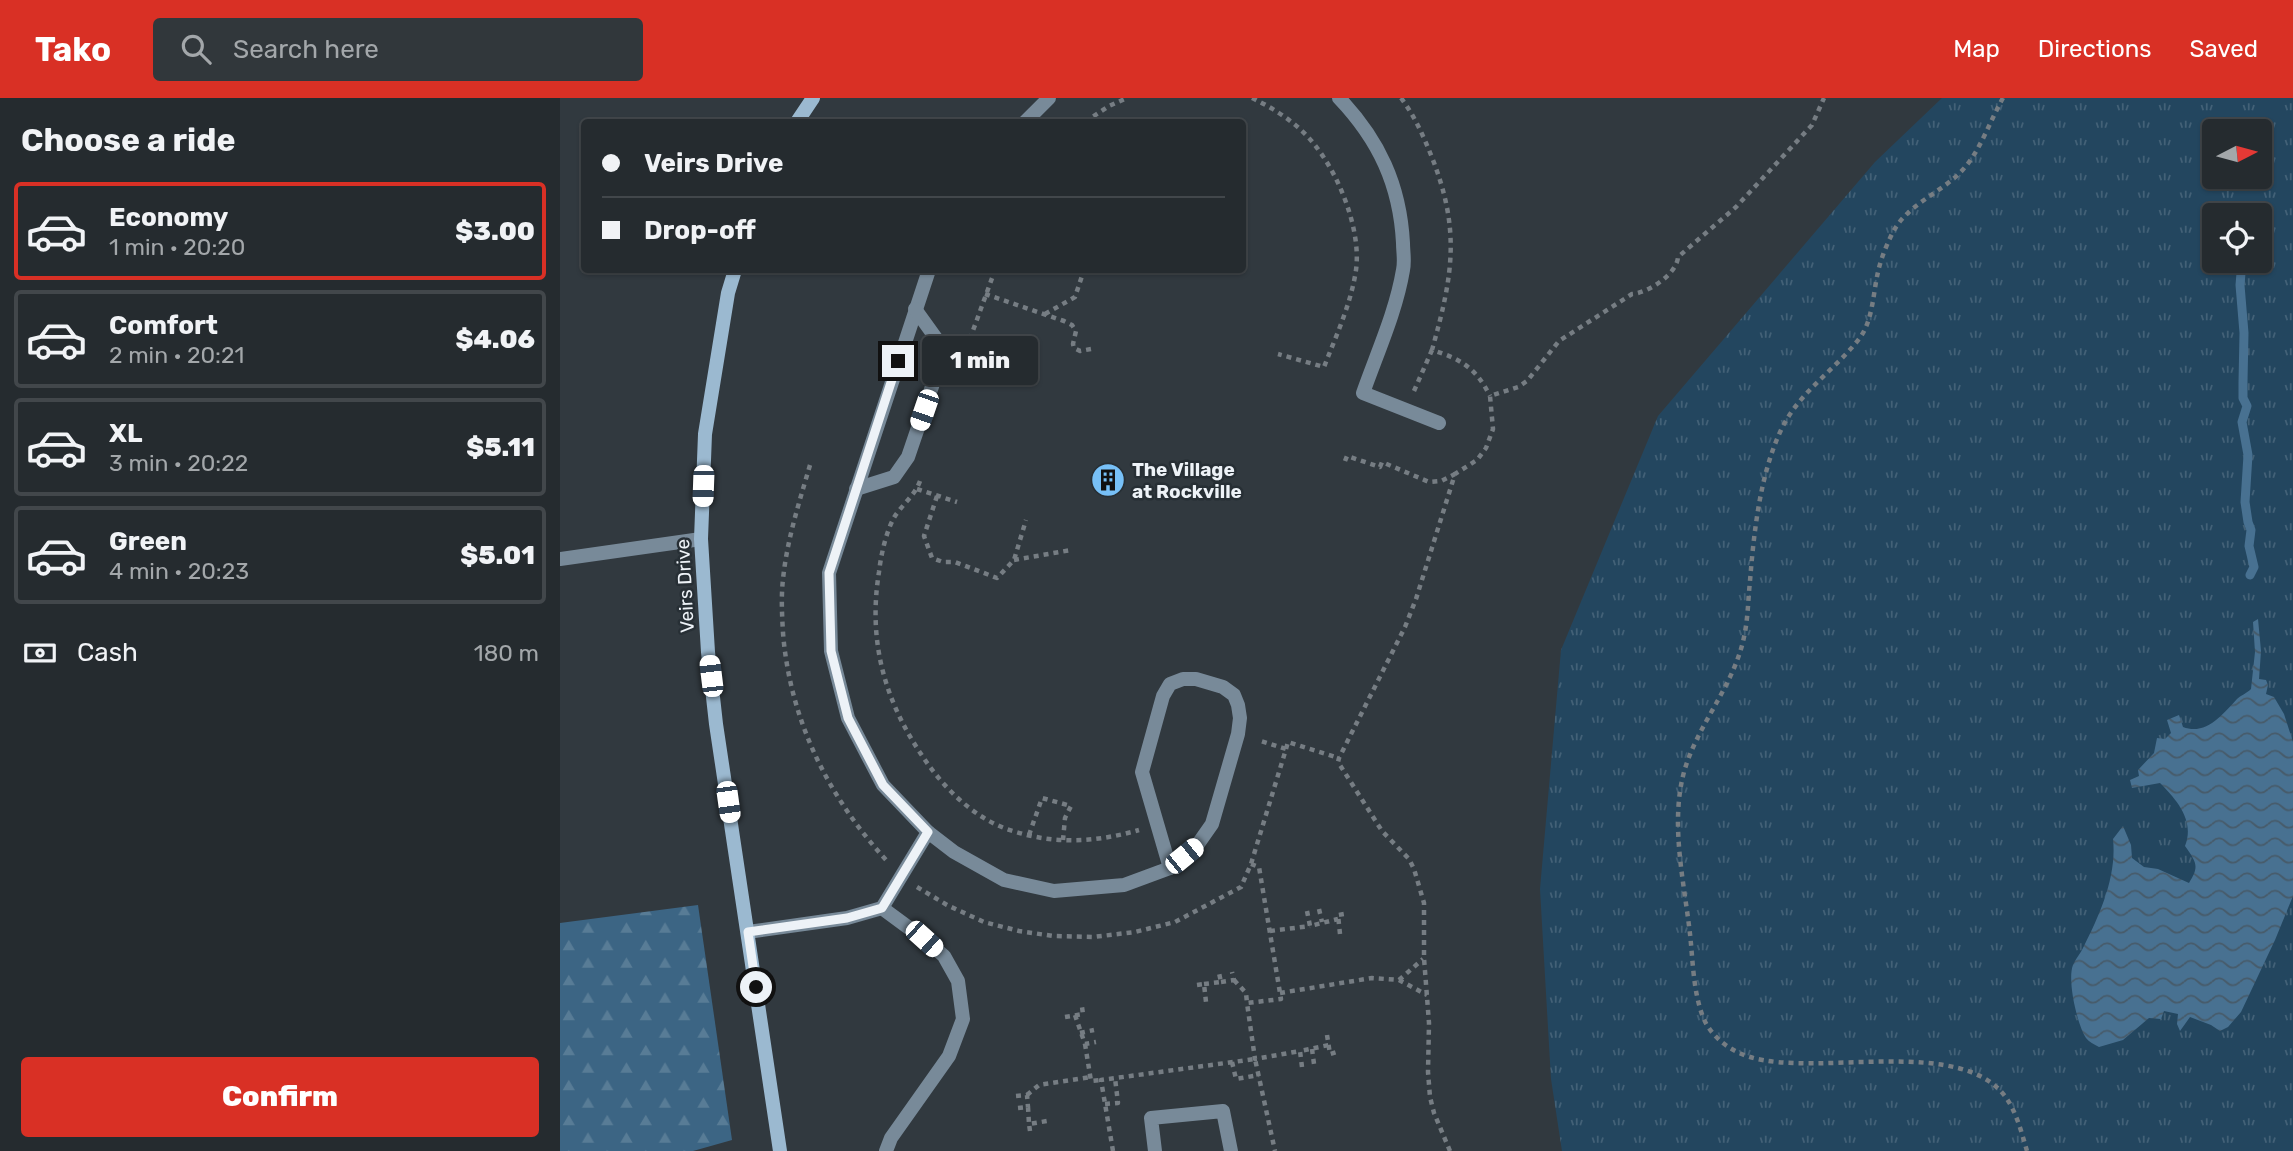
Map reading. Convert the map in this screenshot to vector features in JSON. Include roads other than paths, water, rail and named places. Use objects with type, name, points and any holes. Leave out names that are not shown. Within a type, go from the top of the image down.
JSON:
[{"type":"street","points":[[799,119],[813,98]]},
{"type":"street","points":[[1028,119],[1049,98]]},
{"type":"street","points":[[1339,98],[1379,149],[1395,187],[1402,225],[1404,267],[1397,298],[1363,393],[1439,422]]},
{"type":"street","name":"Veirs Drive","points":[[734,273],[728,292],[705,434],[702,539],[708,652],[716,724],[780,1151]]},
{"type":"street","points":[[928,273],[829,573],[831,651],[848,718],[883,785],[928,832],[954,852],[1004,880],[1054,891],[1124,885],[1170,868],[1199,845],[1212,824],[1238,734],[1238,705],[1234,695],[1223,687],[1182,678],[1170,684],[1163,696],[1142,772],[1170,868]]},
{"type":"street","points":[[856,489],[894,477],[908,457],[940,363],[938,341],[915,309]]},
{"type":"street","points":[[560,559],[702,539]]},
{"type":"street","points":[[748,932],[847,918],[882,908],[928,832]]},
{"type":"street","points":[[882,908],[944,956],[958,981],[963,1019],[949,1056],[891,1138],[886,1151]]},
{"type":"street","points":[[1155,1151],[1151,1118],[1223,1111],[1231,1151]]},
{"type":"water","points":[[2258,619],[2261,651],[2259,679],[2266,680],[2266,694],[2274,697],[2284,714],[2293,742],[2293,896],[2241,1012],[2228,1027],[2220,1031],[2190,1017],[2180,1031],[2177,1024],[2178,1014],[2164,1011],[2161,1019],[2149,1018],[2123,1040],[2099,1047],[2086,1038],[2079,1023],[2071,972],[2106,894],[2114,853],[2113,839],[2123,826],[2131,845],[2132,858],[2144,867],[2158,869],[2189,883],[2195,872],[2194,860],[2185,846],[2188,828],[2186,820],[2178,804],[2160,783],[2132,788],[2130,780],[2139,776],[2138,770],[2154,753],[2157,738],[2165,739],[2171,733],[2167,720],[2179,715],[2183,727],[2199,729],[2220,717],[2251,689],[2255,652],[2253,622]]},
{"type":"waterway","points":[[2241,273],[2243,398],[2247,406],[2242,422],[2248,455],[2245,502],[2251,530],[2249,546],[2254,567],[2250,575]]},
{"type":"place","name":"The Village at Rockville","points":[[1108,480]]}]
